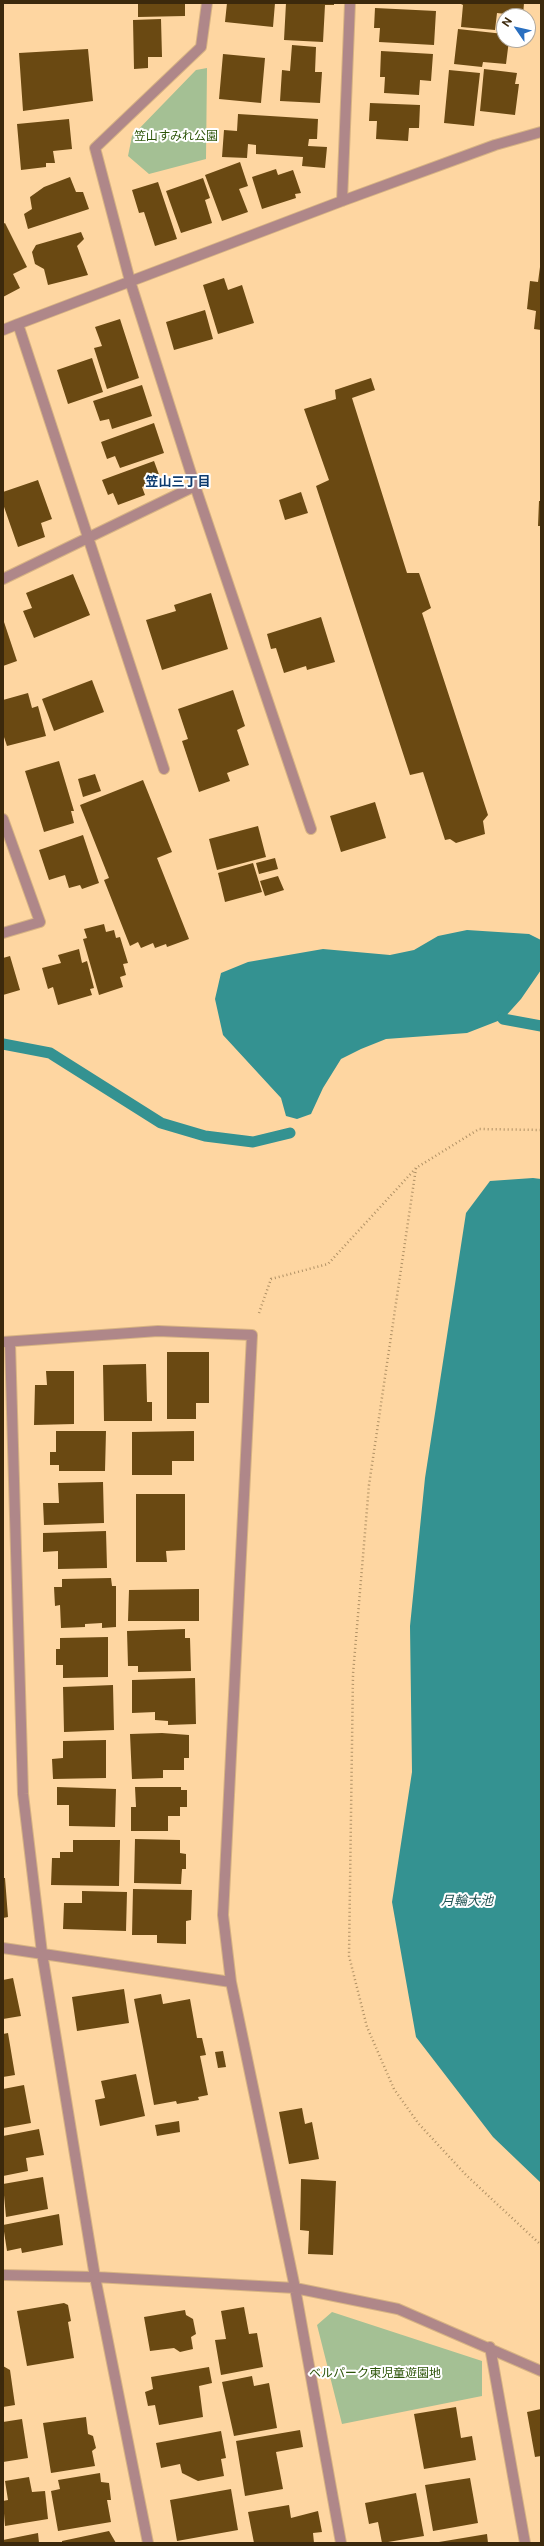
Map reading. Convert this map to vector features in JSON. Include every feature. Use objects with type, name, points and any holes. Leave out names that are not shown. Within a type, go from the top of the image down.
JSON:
[{"type":"street","points":[[207,3],[201,48],[95,148],[130,281],[195,486],[311,830]]},
{"type":"street","points":[[342,201],[350,3]]},
{"type":"street","points":[[3,330],[342,201],[495,145],[541,132]]},
{"type":"street","points":[[18,324],[89,536],[164,769]]},
{"type":"street","points":[[3,579],[89,536],[195,486]]},
{"type":"street","points":[[3,819],[40,922],[3,933]]},
{"type":"street","points":[[148,2543],[95,2277],[42,1953],[23,1794],[7,1342],[158,1331],[252,1335],[223,1915],[231,1982],[294,2288],[341,2543]]},
{"type":"street","points":[[3,1948],[231,1982]]},
{"type":"street","points":[[3,2275],[95,2277],[294,2288],[398,2309],[541,2370]]},
{"type":"street","points":[[490,2347],[525,2543]]},
{"type":"path","points":[[252,1335],[271,1279],[328,1264],[416,1168],[479,1129],[541,1130]]},
{"type":"path","points":[[416,1168],[369,1485],[353,1674],[349,1956],[367,2027],[394,2089],[418,2123],[466,2175],[541,2245]]},
{"type":"green space","name":"笠山すみれ公園","points":[[207,68],[206,159],[149,174],[128,156],[132,136],[196,70]]},
{"type":"green space","name":"ベルパーク東児童遊園地","points":[[332,2312],[482,2361],[482,2396],[342,2424],[317,2325]]},
{"type":"water","points":[[467,930],[529,934],[541,940],[541,970],[521,999],[503,1019],[467,1033],[386,1039],[341,1059],[323,1088],[311,1114],[297,1119],[286,1116],[281,1098],[223,1035],[215,999],[221,973],[248,962],[323,949],[390,955],[414,950],[438,936]]},
{"type":"water","name":"月輪大池","points":[[533,1178],[541,1179],[541,2183],[493,2137],[416,2037],[392,1902],[412,1772],[410,1626],[425,1478],[466,1213],[490,1181]]},
{"type":"building","points":[[138,3],[185,3],[185,16],[138,17]]},
{"type":"building","points":[[227,3],[275,3],[273,27],[225,22]]},
{"type":"building","points":[[286,3],[334,3],[334,5],[325,5],[323,42],[284,40]]},
{"type":"building","points":[[459,3],[524,3],[524,8],[496,8],[495,30],[461,27],[463,5]]},
{"type":"building","points":[[375,8],[436,11],[434,45],[379,42],[380,28],[374,28]]},
{"type":"building","points":[[161,19],[162,57],[148,57],[148,68],[134,69],[133,20]]},
{"type":"building","points":[[458,29],[496,33],[496,48],[508,48],[506,64],[483,62],[482,67],[454,64]]},
{"type":"building","points":[[292,45],[316,47],[315,72],[322,72],[320,103],[280,101],[282,70],[290,71]]},
{"type":"building","points":[[88,49],[93,101],[23,111],[19,53]]},
{"type":"building","points":[[381,51],[433,54],[431,81],[420,80],[419,95],[384,93],[385,77],[380,77]]},
{"type":"building","points":[[223,54],[265,58],[261,103],[219,99]]},
{"type":"building","points":[[484,69],[517,73],[515,84],[519,84],[515,115],[480,111]]},
{"type":"building","points":[[449,70],[480,73],[474,126],[444,123]]},
{"type":"building","points":[[370,103],[420,105],[419,128],[409,128],[408,141],[376,139],[377,121],[369,121]]},
{"type":"building","points":[[238,114],[318,119],[317,139],[309,139],[308,146],[327,147],[325,168],[302,166],[303,157],[256,154],[256,145],[248,144],[247,158],[222,157],[224,130],[237,131]]},
{"type":"building","points":[[69,119],[72,149],[53,151],[55,163],[46,163],[46,167],[21,170],[17,124]]},
{"type":"building","points":[[240,162],[248,186],[239,189],[248,212],[222,221],[205,175]]},
{"type":"building","points":[[276,169],[278,175],[293,170],[301,193],[295,194],[296,198],[262,209],[252,177]]},
{"type":"building","points":[[70,177],[76,192],[83,192],[89,209],[28,229],[24,214],[32,209],[30,197],[44,187]]},
{"type":"building","points":[[203,178],[210,198],[205,200],[212,223],[181,233],[166,191]]},
{"type":"building","points":[[158,182],[177,239],[155,246],[144,212],[139,213],[132,190]]},
{"type":"building","points":[[5,223],[27,267],[13,274],[20,288],[3,297],[3,224]]},
{"type":"building","points":[[81,232],[84,239],[77,246],[88,275],[48,285],[44,269],[35,264],[32,252],[36,245]]},
{"type":"building","points":[[540,267],[541,330],[534,329],[536,311],[527,309],[530,281],[538,282]]},
{"type":"building","points":[[224,278],[228,290],[242,285],[254,323],[218,334],[203,285]]},
{"type":"building","points":[[205,310],[213,339],[174,350],[166,322]]},
{"type":"building","points":[[120,319],[139,378],[107,389],[94,348],[102,346],[95,327]]},
{"type":"building","points":[[92,358],[103,392],[68,404],[57,370]]},
{"type":"building","points":[[371,378],[375,390],[352,398],[407,573],[419,573],[431,608],[422,613],[488,815],[483,821],[485,834],[456,843],[450,839],[445,840],[423,772],[410,775],[316,486],[329,480],[304,409],[336,399],[335,390]]},
{"type":"building","points":[[142,385],[152,416],[112,429],[109,419],[100,421],[93,401]]},
{"type":"building","points":[[154,423],[164,453],[120,468],[115,456],[107,459],[101,442]]},
{"type":"building","points":[[154,461],[161,480],[142,487],[145,495],[118,505],[113,493],[108,495],[102,480]]},
{"type":"building","points":[[38,480],[52,519],[41,523],[45,537],[18,547],[3,504],[3,492]]},
{"type":"building","points":[[301,492],[308,513],[285,520],[279,500]]},
{"type":"building","points":[[539,501],[541,501],[541,526],[538,526]]},
{"type":"building","points":[[73,574],[90,615],[34,638],[23,611],[32,608],[26,593]]},
{"type":"building","points":[[211,593],[228,649],[162,670],[146,620],[176,611],[174,605]]},
{"type":"building","points":[[321,617],[335,662],[307,670],[306,666],[284,673],[276,648],[271,649],[267,634]]},
{"type":"building","points":[[3,619],[17,661],[3,666]]},
{"type":"building","points":[[92,680],[104,712],[54,731],[42,699]]},
{"type":"building","points":[[233,690],[245,726],[237,730],[249,765],[227,773],[230,781],[199,792],[182,741],[188,739],[178,709]]},
{"type":"building","points":[[28,693],[32,708],[38,706],[46,736],[7,746],[3,734],[3,700]]},
{"type":"building","points":[[59,761],[74,811],[71,811],[74,823],[44,832],[25,771]]},
{"type":"building","points":[[95,774],[101,791],[83,797],[78,779]]},
{"type":"building","points":[[143,780],[172,852],[157,858],[189,939],[167,947],[166,944],[155,948],[153,943],[141,948],[138,942],[130,946],[104,880],[109,878],[80,805]]},
{"type":"building","points":[[375,802],[386,838],[341,852],[330,816]]},
{"type":"building","points":[[258,826],[266,857],[217,870],[209,839]]},
{"type":"building","points":[[83,835],[99,883],[82,889],[80,885],[69,888],[65,875],[49,880],[39,850]]},
{"type":"building","points":[[275,858],[278,869],[259,874],[256,863]]},
{"type":"building","points":[[253,863],[262,892],[225,902],[218,873]]},
{"type":"building","points":[[278,876],[284,890],[265,896],[260,881]]},
{"type":"building","points":[[104,924],[106,932],[114,930],[116,938],[120,937],[128,963],[123,964],[126,975],[120,977],[123,987],[99,995],[83,939],[87,938],[84,929]]},
{"type":"building","points":[[79,949],[82,963],[87,961],[94,988],[90,989],[92,995],[58,1005],[53,987],[48,989],[42,968],[61,963],[58,955]]},
{"type":"building","points":[[10,956],[20,990],[3,995],[3,958]]},
{"type":"building","points":[[167,1352],[209,1352],[209,1403],[196,1403],[196,1419],[167,1419]]},
{"type":"building","points":[[146,1364],[147,1402],[152,1402],[152,1421],[104,1421],[103,1365]]},
{"type":"building","points":[[46,1371],[74,1371],[74,1424],[34,1425],[35,1385],[47,1385]]},
{"type":"building","points":[[56,1431],[106,1431],[105,1471],[59,1471],[59,1465],[50,1465],[50,1452],[56,1452]]},
{"type":"building","points":[[194,1431],[194,1461],[172,1461],[172,1475],[132,1475],[132,1432]]},
{"type":"building","points":[[103,1482],[104,1523],[44,1525],[43,1503],[59,1503],[58,1483]]},
{"type":"building","points":[[136,1494],[185,1494],[185,1550],[166,1551],[167,1562],[136,1562]]},
{"type":"building","points":[[106,1531],[107,1568],[58,1569],[58,1551],[43,1552],[43,1533]]},
{"type":"building","points":[[111,1578],[112,1586],[116,1586],[116,1627],[102,1628],[102,1623],[85,1624],[85,1627],[61,1628],[60,1605],[55,1606],[54,1587],[62,1587],[62,1579]]},
{"type":"building","points":[[199,1589],[199,1621],[128,1621],[129,1590]]},
{"type":"building","points":[[185,1629],[185,1638],[190,1638],[191,1671],[138,1672],[138,1666],[128,1666],[127,1631]]},
{"type":"building","points":[[108,1637],[108,1677],[63,1678],[63,1665],[56,1665],[56,1649],[60,1649],[60,1638]]},
{"type":"building","points":[[195,1678],[196,1724],[168,1725],[168,1721],[155,1720],[155,1712],[132,1713],[132,1680]]},
{"type":"building","points":[[113,1685],[114,1730],[64,1732],[63,1687]]},
{"type":"building","points":[[162,1733],[189,1735],[189,1758],[184,1758],[184,1770],[163,1770],[163,1778],[132,1779],[130,1734]]},
{"type":"building","points":[[106,1740],[106,1778],[53,1779],[52,1759],[63,1758],[63,1741]]},
{"type":"building","points":[[57,1787],[116,1789],[115,1827],[69,1826],[69,1805],[57,1805]]},
{"type":"building","points":[[135,1787],[181,1787],[181,1790],[187,1790],[187,1807],[180,1807],[180,1816],[168,1816],[168,1831],[131,1831],[131,1807],[136,1807]]},
{"type":"building","points":[[135,1839],[180,1840],[180,1853],[186,1854],[186,1869],[182,1869],[181,1884],[134,1883]]},
{"type":"building","points":[[73,1840],[120,1840],[119,1886],[51,1885],[52,1858],[60,1858],[60,1852],[73,1852]]},
{"type":"building","points":[[3,1878],[5,1878],[8,1917],[3,1918]]},
{"type":"building","points":[[133,1889],[192,1890],[191,1920],[186,1921],[186,1944],[157,1943],[157,1935],[132,1935]]},
{"type":"building","points":[[82,1891],[127,1892],[126,1931],[63,1929],[64,1903],[82,1903]]},
{"type":"building","points":[[13,1978],[21,2016],[3,2019],[3,1980]]},
{"type":"building","points":[[124,1989],[129,2023],[77,2031],[72,1997]]},
{"type":"building","points":[[161,1994],[163,2004],[190,1999],[197,2038],[202,2038],[206,2055],[200,2056],[208,2095],[198,2097],[199,2100],[177,2104],[176,2101],[154,2105],[134,1999]]},
{"type":"building","points":[[8,2033],[15,2075],[3,2077],[3,2034]]},
{"type":"building","points":[[223,2051],[226,2067],[218,2068],[215,2052]]},
{"type":"building","points":[[136,2074],[145,2116],[100,2126],[95,2100],[105,2098],[101,2081]]},
{"type":"building","points":[[24,2085],[31,2123],[3,2128],[3,2089]]},
{"type":"building","points":[[302,2108],[305,2124],[312,2122],[319,2159],[289,2164],[279,2112]]},
{"type":"building","points":[[179,2121],[180,2132],[157,2136],[155,2125]]},
{"type":"building","points":[[39,2129],[44,2155],[26,2158],[28,2171],[3,2176],[3,2136]]},
{"type":"building","points":[[43,2177],[48,2209],[6,2217],[3,2184]]},
{"type":"building","points":[[301,2179],[336,2181],[333,2255],[308,2254],[309,2231],[300,2230]]},
{"type":"building","points":[[59,2214],[63,2245],[22,2253],[21,2248],[7,2251],[3,2225]]},
{"type":"building","points":[[64,2303],[68,2305],[71,2321],[68,2322],[74,2358],[27,2366],[17,2311]]},
{"type":"building","points":[[244,2307],[249,2334],[257,2333],[263,2367],[221,2375],[215,2340],[226,2339],[221,2311]]},
{"type":"building","points":[[185,2310],[186,2315],[193,2319],[196,2334],[191,2337],[193,2349],[180,2352],[174,2348],[150,2351],[144,2317]]},
{"type":"building","points":[[3,2366],[10,2370],[15,2405],[3,2407]]},
{"type":"building","points":[[209,2367],[212,2383],[199,2386],[203,2417],[159,2425],[155,2405],[148,2406],[145,2392],[153,2389],[151,2377]]},
{"type":"building","points":[[252,2376],[254,2386],[269,2383],[277,2428],[234,2436],[222,2382]]},
{"type":"building","points":[[456,2407],[461,2438],[472,2436],[476,2460],[424,2469],[414,2414]]},
{"type":"building","points":[[541,2409],[541,2456],[535,2457],[527,2412]]},
{"type":"building","points":[[86,2417],[88,2434],[93,2436],[96,2448],[92,2451],[95,2466],[51,2473],[43,2423]]},
{"type":"building","points":[[22,2419],[28,2458],[3,2462],[3,2422]]},
{"type":"building","points":[[300,2430],[303,2447],[276,2452],[283,2489],[245,2496],[236,2441]]},
{"type":"building","points":[[221,2431],[226,2458],[221,2459],[224,2476],[198,2481],[182,2473],[180,2464],[161,2468],[156,2443]]},
{"type":"building","points":[[100,2473],[101,2482],[109,2483],[111,2500],[107,2500],[111,2522],[58,2531],[51,2491],[60,2489],[58,2480]]},
{"type":"building","points":[[29,2477],[32,2492],[45,2491],[48,2519],[5,2526],[3,2501],[8,2500],[5,2481]]},
{"type":"building","points":[[470,2478],[478,2523],[433,2531],[425,2485]]},
{"type":"building","points":[[231,2489],[238,2530],[177,2541],[170,2500]]},
{"type":"building","points":[[416,2493],[424,2536],[382,2543],[378,2522],[369,2524],[365,2503]]},
{"type":"building","points":[[289,2505],[291,2518],[318,2511],[322,2532],[313,2533],[314,2543],[254,2543],[248,2512]]},
{"type":"building","points":[[109,2531],[116,2543],[62,2543],[62,2541]]},
{"type":"building","points":[[38,2533],[39,2543],[3,2543],[3,2540]]},
{"type":"building","points":[[487,2534],[488,2543],[439,2543],[439,2542]]},
{"type":"waterway","points":[[503,1019],[541,1026]]},
{"type":"waterway","points":[[3,1044],[50,1053],[161,1123],[205,1136],[253,1142],[290,1133]]},
{"type":"district","name":"笠山三丁目","points":[[178,482]]}]
